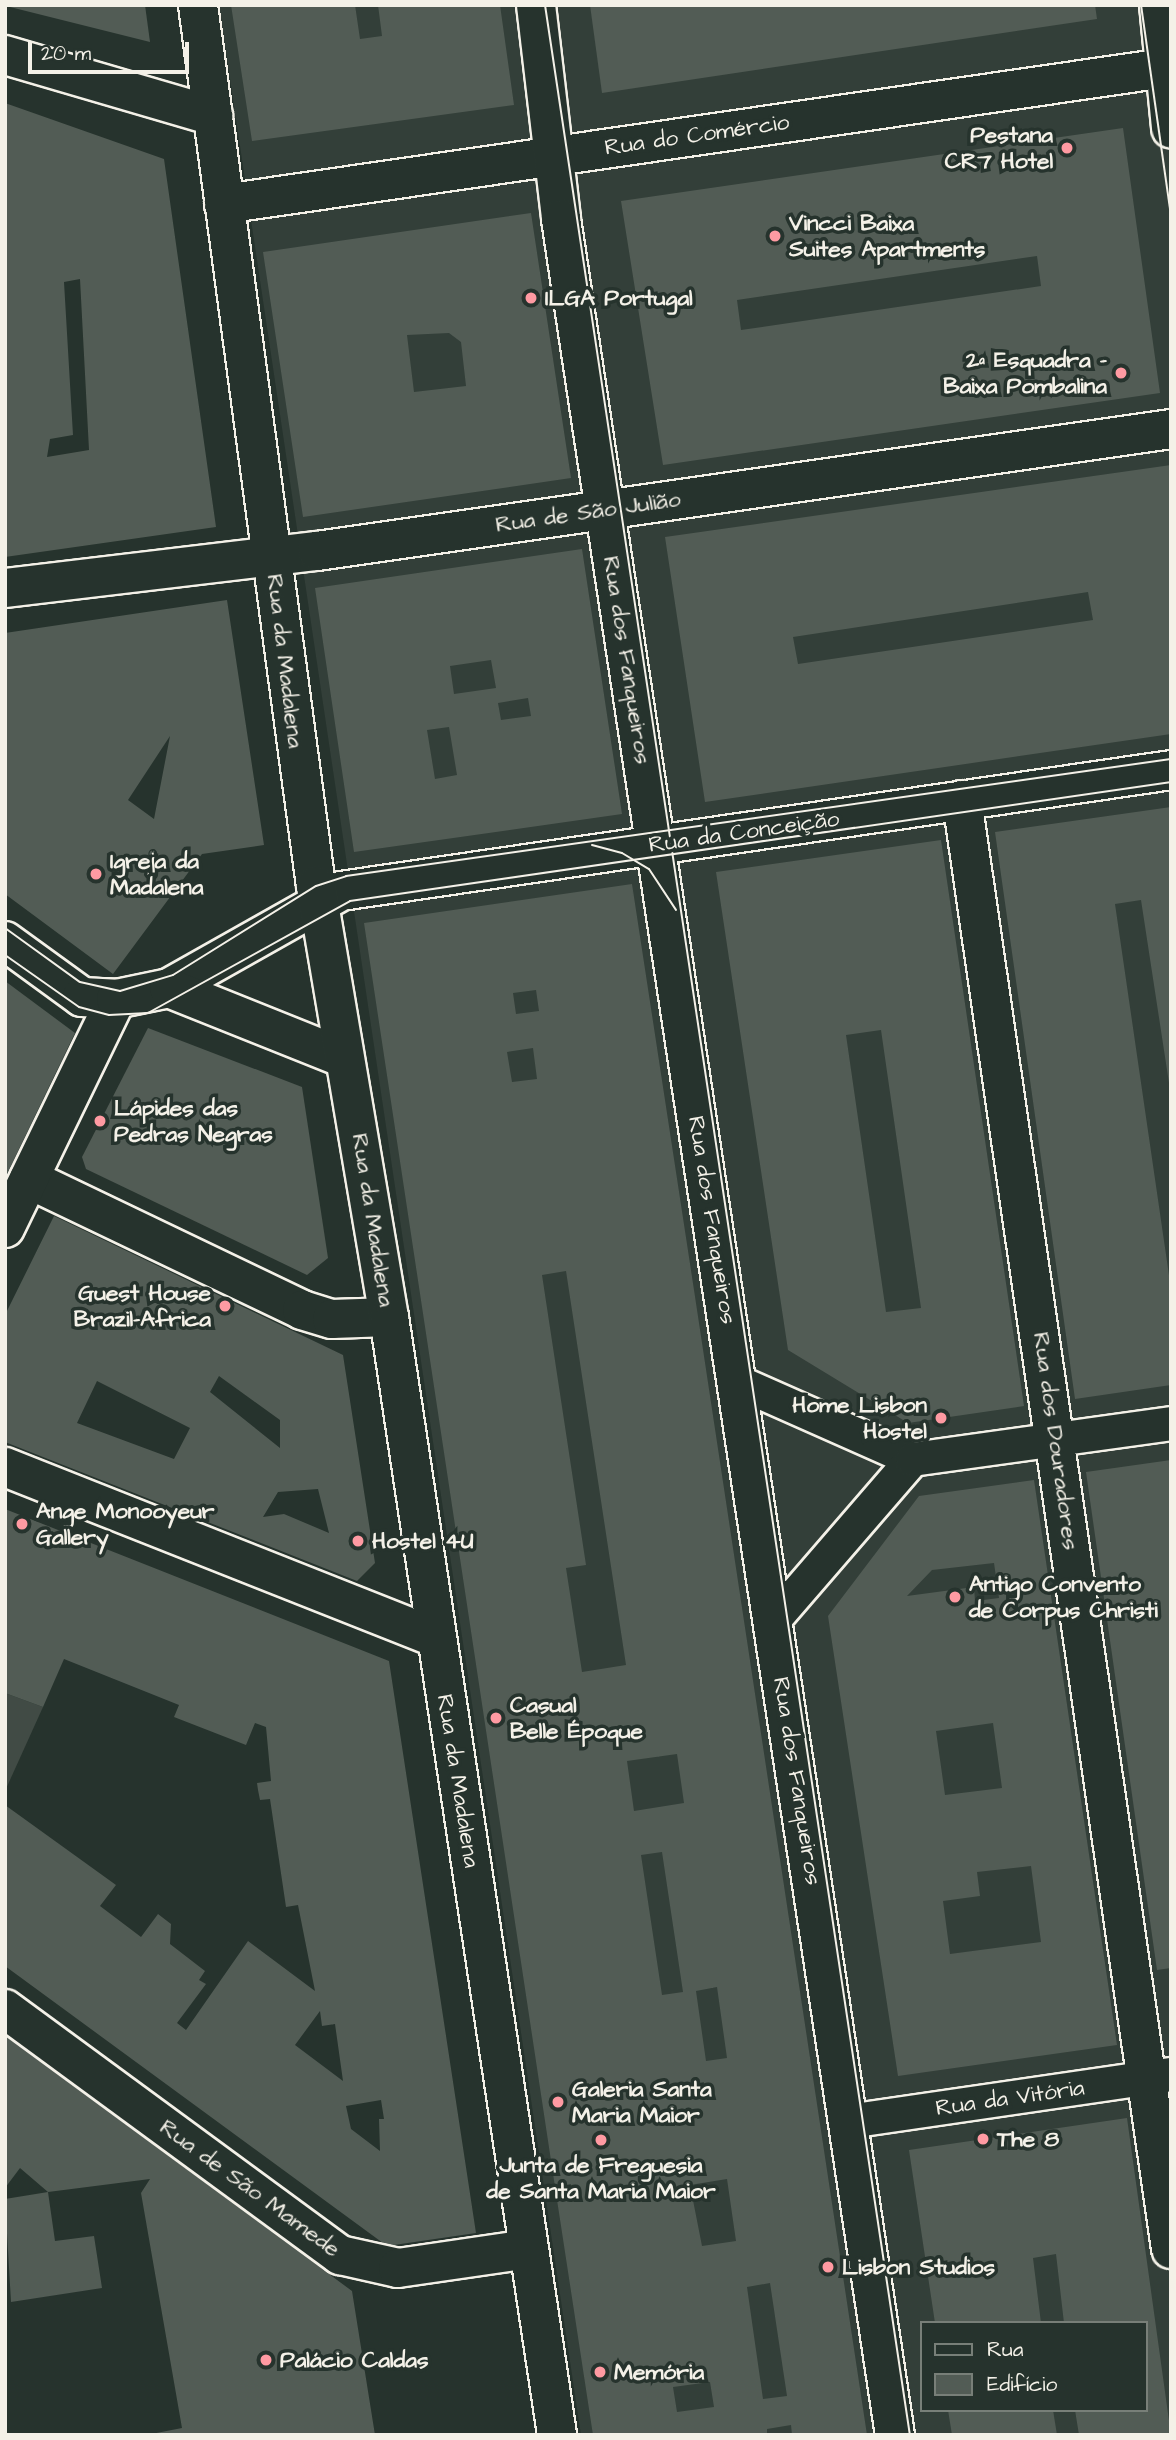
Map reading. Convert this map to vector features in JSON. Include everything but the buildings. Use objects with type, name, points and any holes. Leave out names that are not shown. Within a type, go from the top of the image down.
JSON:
[{"type":"street","name":"Rua da Madalena","points":[[198,5],[319,900],[389,1317],[557,2435]]},
{"type":"street","name":"Rua dos Fanqueiros","points":[[536,5],[551,156],[895,2435]]},
{"type":"street","points":[[1159,5],[1171,128]]},
{"type":"street","points":[[5,55],[213,116]]},
{"type":"street","name":"Rua do Comércio","points":[[224,204],[1166,68]]},
{"type":"street","name":"Rua de São Julião","points":[[5,588],[273,556],[1171,429]]},
{"type":"street","name":"Rua da Conceição","points":[[169,988],[319,900],[341,891],[1171,770]]},
{"type":"street","name":"Rua dos Douradores","points":[[962,800],[1056,1439],[1159,2076],[1171,2249]]},
{"type":"street","points":[[5,941],[82,997],[116,999],[169,988],[344,1058]]},
{"type":"street","points":[[5,1228],[116,999]]},
{"type":"street","points":[[29,1179],[302,1310],[344,1320],[389,1317]]},
{"type":"street","points":[[736,1381],[912,1460],[1171,1423]]},
{"type":"street","points":[[773,1620],[912,1460]]},
{"type":"street","points":[[5,1467],[436,1638]]},
{"type":"street","name":"Rua de São Mamede","points":[[5,2009],[340,2255],[398,2268],[528,2249]]},
{"type":"street","name":"Rua da Vitória","points":[[848,2121],[1159,2076]]},
{"type":"shaded area","points":[[219,5],[1171,5],[1171,2435],[581,2435]]},
{"type":"shaded area","points":[[5,1693],[43,1707],[5,1791]]},
{"type":"tram line","points":[[545,5],[910,2435]]},
{"type":"tram line","points":[[1141,5],[1171,216]]},
{"type":"tram line","points":[[5,928],[80,982],[120,991],[173,975],[316,886],[346,876],[1171,759]]},
{"type":"tram line","points":[[5,955],[79,1007],[109,1015],[148,1013],[350,901],[1171,782]]},
{"type":"tram line","points":[[592,845],[622,853],[649,869],[676,910]]},
{"type":"place","name":"Pestana CR7 Hotel","points":[[1067,148]]},
{"type":"place","name":"Vincci Baixa Suites Apartments","points":[[775,236]]},
{"type":"place","name":"ILGA Portugal","points":[[531,298]]},
{"type":"place","name":"2ª Esquadra - Baixa Pombalina","points":[[1121,373]]},
{"type":"place","name":"Igreja da Madalena","points":[[96,874]]},
{"type":"place","name":"Lápides das Pedras Negras","points":[[100,1121]]},
{"type":"place","name":"Guest House Brazil-Africa","points":[[225,1306]]},
{"type":"place","name":"Home Lisbon Hostel","points":[[941,1418]]},
{"type":"place","name":"Ange Monooyeur Gallery","points":[[22,1524]]},
{"type":"place","name":"Hostel 4U","points":[[358,1541]]},
{"type":"place","name":"Antigo Convento de Corpus Christi","points":[[955,1597]]},
{"type":"place","name":"Casual Belle Époque","points":[[496,1718]]},
{"type":"place","name":"Galeria Santa Maria Maior","points":[[558,2102]]},
{"type":"place","name":"The 8","points":[[983,2139]]},
{"type":"place","name":"Junta de Freguesia de Santa Maria Maior","points":[[601,2140]]},
{"type":"place","name":"Lisbon Studios","points":[[828,2267]]},
{"type":"place","name":"Palácio Caldas","points":[[266,2360]]},
{"type":"place","name":"Memória","points":[[600,2372]]}]
